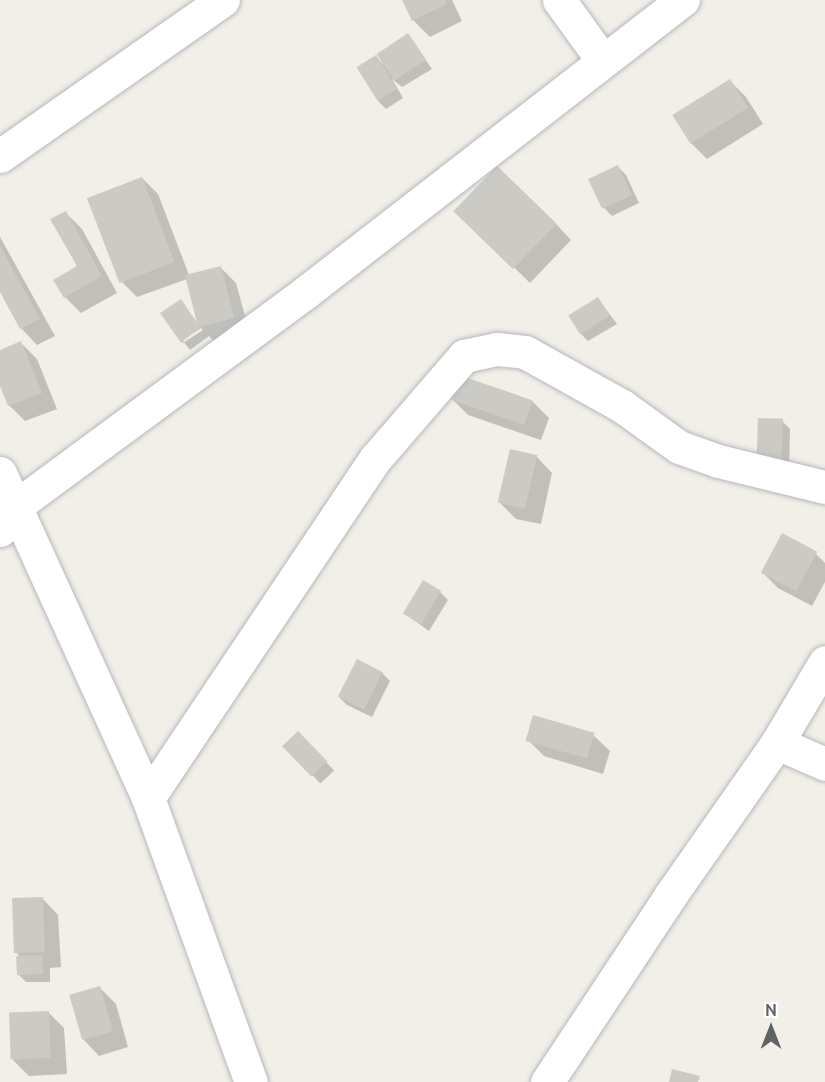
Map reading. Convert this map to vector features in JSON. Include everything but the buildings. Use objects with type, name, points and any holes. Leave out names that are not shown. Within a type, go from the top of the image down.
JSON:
[{"type":"street","points":[[0,156],[223,0]]},
{"type":"street","points":[[559,0],[603,61]]},
{"type":"street","points":[[8,518],[306,292],[683,0]]},
{"type":"street","points":[[148,798],[376,458],[464,356],[497,349],[525,352],[622,406],[679,447],[718,461],[825,487]]},
{"type":"street","points":[[0,473],[8,518],[148,798],[251,1082]]},
{"type":"street","points":[[547,1082],[670,896],[777,744],[825,662]]},
{"type":"street","points":[[777,744],[825,764]]}]
